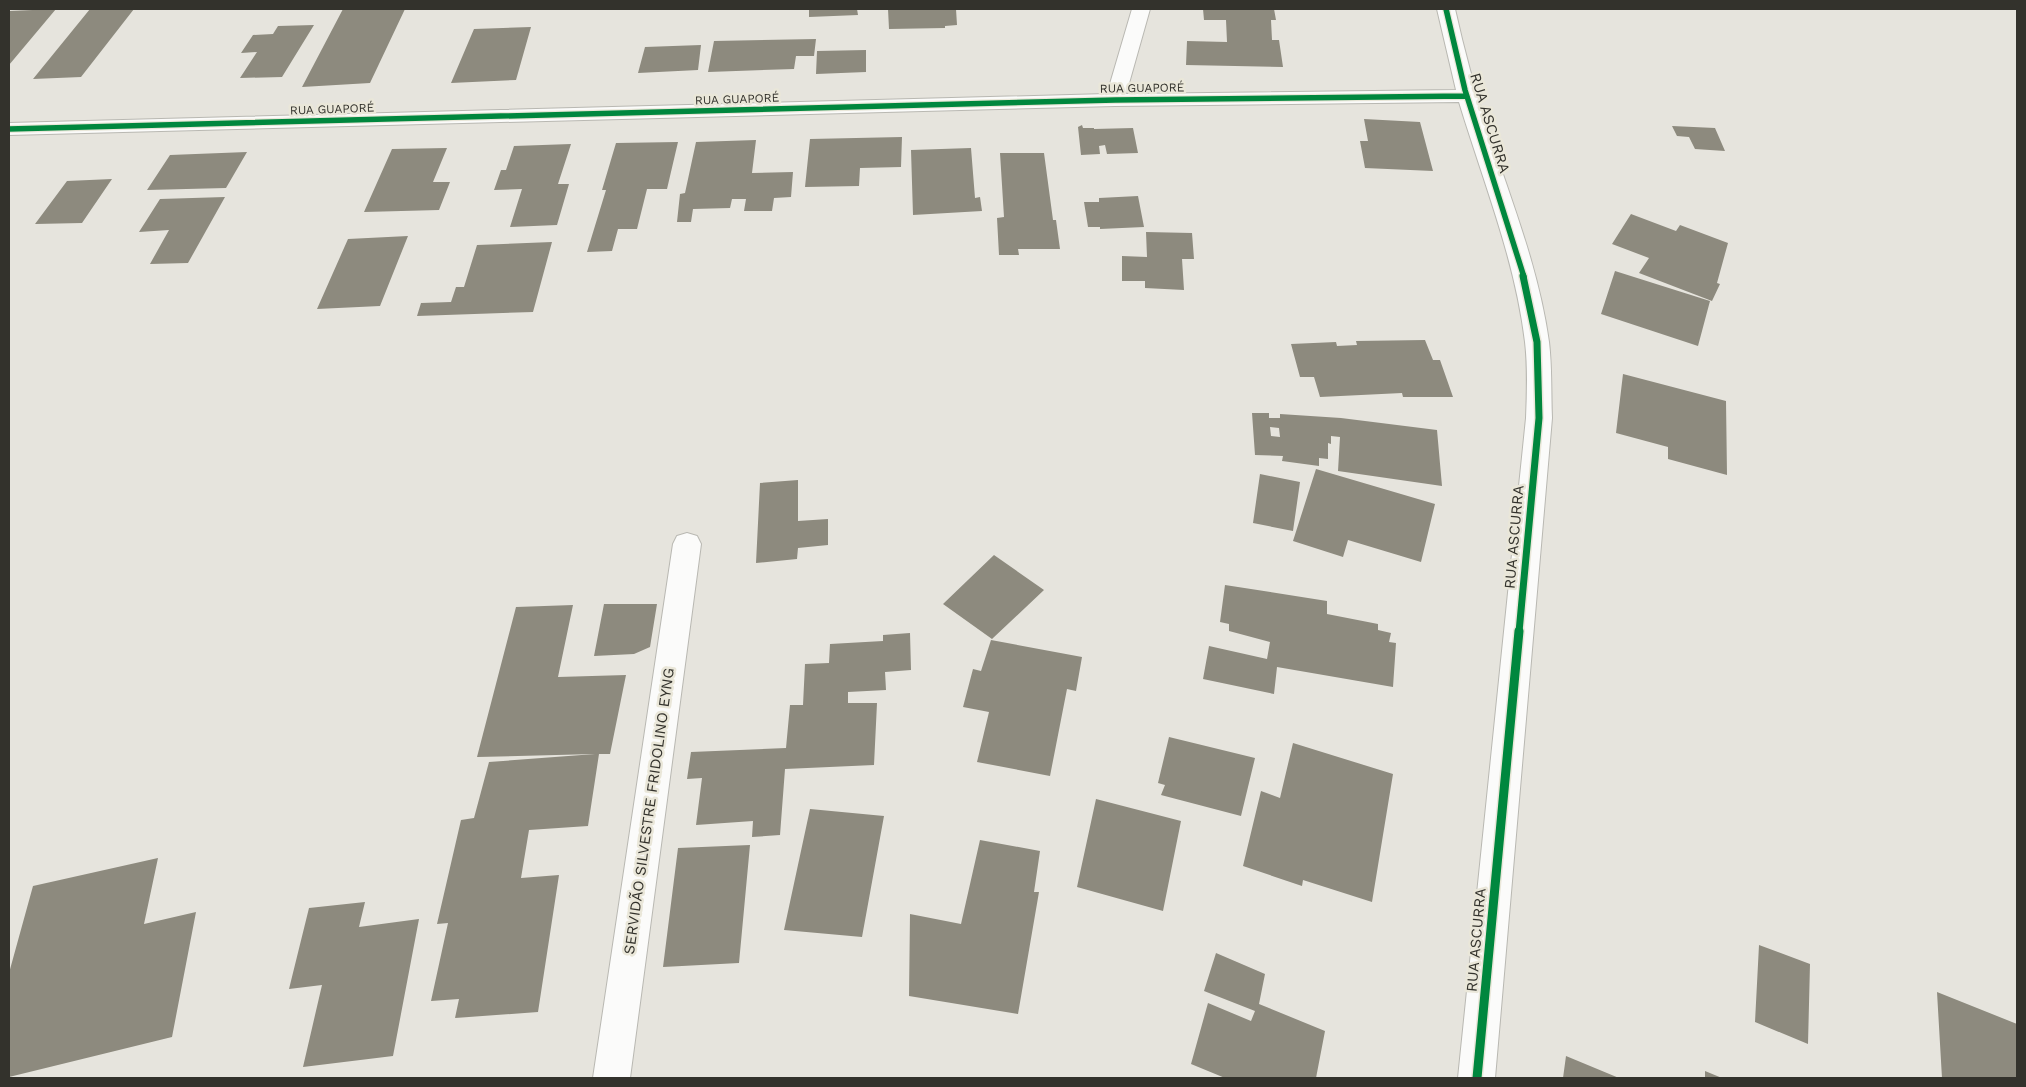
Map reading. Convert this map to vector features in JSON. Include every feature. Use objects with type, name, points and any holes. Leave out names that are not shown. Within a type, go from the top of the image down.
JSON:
[{"type":"street","points":[[1115,100],[1141,9]]},
{"type":"street","name":"RUA ASCURRA","points":[[1446,9],[1466,96],[1509,226],[1536,331],[1540,374],[1538,428],[1477,1078]]},
{"type":"street","name":"RUA GUAPORÉ","points":[[9,130],[1115,100],[1466,96]]},
{"type":"street","name":"SERVIDÃO SILVESTRE FRIDOLINO EYNG","points":[[610,1078],[687,544]]},
{"type":"building","points":[[56,9],[9,65],[9,11]]},
{"type":"building","points":[[90,9],[134,9],[81,77],[33,79]]},
{"type":"building","points":[[343,9],[405,9],[370,83],[302,87]]},
{"type":"building","points":[[809,9],[857,9],[858,15],[809,17]]},
{"type":"building","points":[[888,9],[956,9],[957,25],[945,26],[945,28],[889,29]]},
{"type":"building","points":[[1203,9],[1274,9],[1276,20],[1271,20],[1272,40],[1279,40],[1283,67],[1186,65],[1187,41],[1227,42],[1226,20],[1204,20]]},
{"type":"building","points":[[314,25],[282,77],[240,78],[257,52],[241,53],[253,35],[273,34],[278,26]]},
{"type":"building","points":[[531,27],[516,80],[451,83],[474,29]]},
{"type":"building","points":[[816,39],[814,56],[796,56],[794,69],[708,72],[714,41]]},
{"type":"building","points":[[701,45],[698,70],[638,73],[645,47]]},
{"type":"building","points":[[866,50],[866,72],[816,74],[817,51]]},
{"type":"building","points":[[1364,119],[1420,122],[1433,171],[1365,168],[1360,141],[1368,141]]},
{"type":"building","points":[[1082,125],[1083,128],[1094,129],[1133,128],[1138,153],[1107,154],[1105,145],[1099,146],[1100,154],[1081,155],[1078,127]]},
{"type":"building","points":[[1672,126],[1715,128],[1725,151],[1695,149],[1689,137],[1677,136]]},
{"type":"building","points":[[902,137],[901,167],[860,168],[859,186],[805,187],[810,139]]},
{"type":"building","points":[[756,140],[752,173],[793,172],[791,197],[774,198],[772,211],[744,211],[746,199],[732,199],[730,208],[693,209],[691,222],[677,222],[680,194],[685,193],[696,142]]},
{"type":"building","points":[[678,142],[667,189],[647,189],[637,229],[618,229],[612,251],[587,252],[606,190],[602,190],[616,143]]},
{"type":"building","points":[[571,144],[558,184],[569,184],[557,225],[510,227],[522,189],[494,190],[501,170],[506,170],[514,146]]},
{"type":"building","points":[[447,148],[433,182],[450,182],[439,210],[364,212],[392,149]]},
{"type":"building","points":[[971,148],[975,198],[980,197],[982,211],[913,215],[911,150]]},
{"type":"building","points":[[247,152],[226,188],[147,190],[170,155]]},
{"type":"building","points":[[1000,153],[1044,153],[1053,220],[1056,220],[1060,249],[1018,249],[1019,255],[999,255],[997,218],[1004,217]]},
{"type":"building","points":[[112,179],[82,223],[35,224],[67,181]]},
{"type":"building","points":[[1138,196],[1144,227],[1100,229],[1100,227],[1088,227],[1084,202],[1099,202],[1099,198]]},
{"type":"building","points":[[225,197],[188,263],[150,264],[169,230],[139,232],[160,199]]},
{"type":"building","points":[[1631,214],[1676,231],[1680,225],[1728,243],[1717,283],[1720,284],[1712,301],[1639,273],[1649,258],[1612,244]]},
{"type":"building","points":[[1146,232],[1192,233],[1194,259],[1182,259],[1184,290],[1145,288],[1145,281],[1122,281],[1122,256],[1147,257]]},
{"type":"building","points":[[408,236],[380,306],[317,309],[348,239]]},
{"type":"building","points":[[552,242],[533,312],[417,316],[421,303],[451,302],[456,287],[464,287],[477,245]]},
{"type":"building","points":[[1615,271],[1710,301],[1698,346],[1601,314]]},
{"type":"building","points":[[1425,340],[1433,360],[1440,360],[1453,397],[1403,397],[1402,393],[1320,397],[1314,377],[1300,377],[1291,344],[1336,342],[1337,346],[1357,345],[1356,341]]},
{"type":"building","points":[[1623,374],[1726,401],[1727,475],[1668,459],[1668,447],[1616,433]]},
{"type":"building","points":[[1252,413],[1269,413],[1269,418],[1280,418],[1280,414],[1341,418],[1437,430],[1442,486],[1338,471],[1340,437],[1331,436],[1331,444],[1328,443],[1328,459],[1319,458],[1319,466],[1282,461],[1283,456],[1255,455]],"holes":[[[1270,427],[1279,428],[1280,437],[1271,436]]]},
{"type":"building","points":[[1316,469],[1435,504],[1421,562],[1348,540],[1343,557],[1293,541]]},
{"type":"building","points":[[1260,474],[1300,482],[1293,531],[1253,523]]},
{"type":"building","points":[[798,480],[798,521],[828,519],[828,545],[798,548],[797,559],[756,563],[760,483]]},
{"type":"building","points":[[994,555],[1044,590],[992,639],[943,604]]},
{"type":"building","points":[[1225,585],[1327,601],[1327,614],[1378,624],[1378,630],[1391,633],[1389,642],[1396,643],[1393,687],[1277,667],[1274,694],[1203,679],[1209,646],[1267,659],[1270,642],[1229,631],[1229,624],[1220,622]]},
{"type":"building","points":[[604,604],[657,604],[650,647],[634,654],[594,656]]},
{"type":"building","points":[[573,605],[558,677],[626,675],[610,754],[599,754],[588,826],[529,830],[521,878],[559,875],[538,1012],[455,1018],[459,999],[431,1001],[448,923],[437,924],[461,820],[474,818],[489,762],[595,754],[477,757],[516,607]]},
{"type":"building","points":[[910,633],[911,670],[885,672],[886,690],[848,692],[848,703],[877,703],[874,765],[785,769],[780,835],[752,837],[753,821],[696,825],[702,778],[687,779],[691,752],[786,748],[790,705],[803,705],[805,664],[829,663],[830,644],[883,641],[883,635]]},
{"type":"building","points":[[991,640],[1082,657],[1076,691],[1067,689],[1050,776],[977,762],[989,712],[963,707],[973,669],[981,671]]},
{"type":"building","points":[[1169,737],[1255,758],[1241,816],[1161,795],[1165,785],[1158,783]]},
{"type":"building","points":[[1293,743],[1393,774],[1372,902],[1303,880],[1302,886],[1243,866],[1261,791],[1280,798]]},
{"type":"building","points":[[1096,799],[1181,821],[1163,911],[1077,887]]},
{"type":"building","points":[[810,809],[884,816],[862,937],[784,930]]},
{"type":"building","points":[[980,840],[1040,851],[1034,892],[1039,892],[1018,1014],[909,996],[910,914],[961,924]]},
{"type":"building","points":[[750,845],[739,963],[663,967],[678,848]]},
{"type":"building","points":[[158,858],[144,924],[196,912],[172,1037],[9,1077],[9,973],[33,886]]},
{"type":"building","points":[[365,902],[359,927],[419,919],[393,1056],[303,1067],[322,985],[289,989],[309,908]]},
{"type":"building","points":[[1759,945],[1810,964],[1808,1044],[1755,1022]]},
{"type":"building","points":[[1216,953],[1265,974],[1259,1004],[1325,1031],[1316,1078],[1225,1078],[1191,1064],[1208,1003],[1251,1021],[1255,1011],[1204,991]]},
{"type":"building","points":[[1937,992],[2017,1024],[2017,1078],[1942,1078]]},
{"type":"building","points":[[1566,1056],[1619,1078],[1563,1078]]},
{"type":"building","points":[[1705,1071],[1722,1078],[1705,1078]]},
{"type":"cycle path","points":[[1446,9],[1465,90],[1504,209],[1527,290],[1537,342],[1539,374],[1539,418],[1477,1078]]},
{"type":"cycle path","points":[[9,129],[1115,100],[1466,96]]}]
